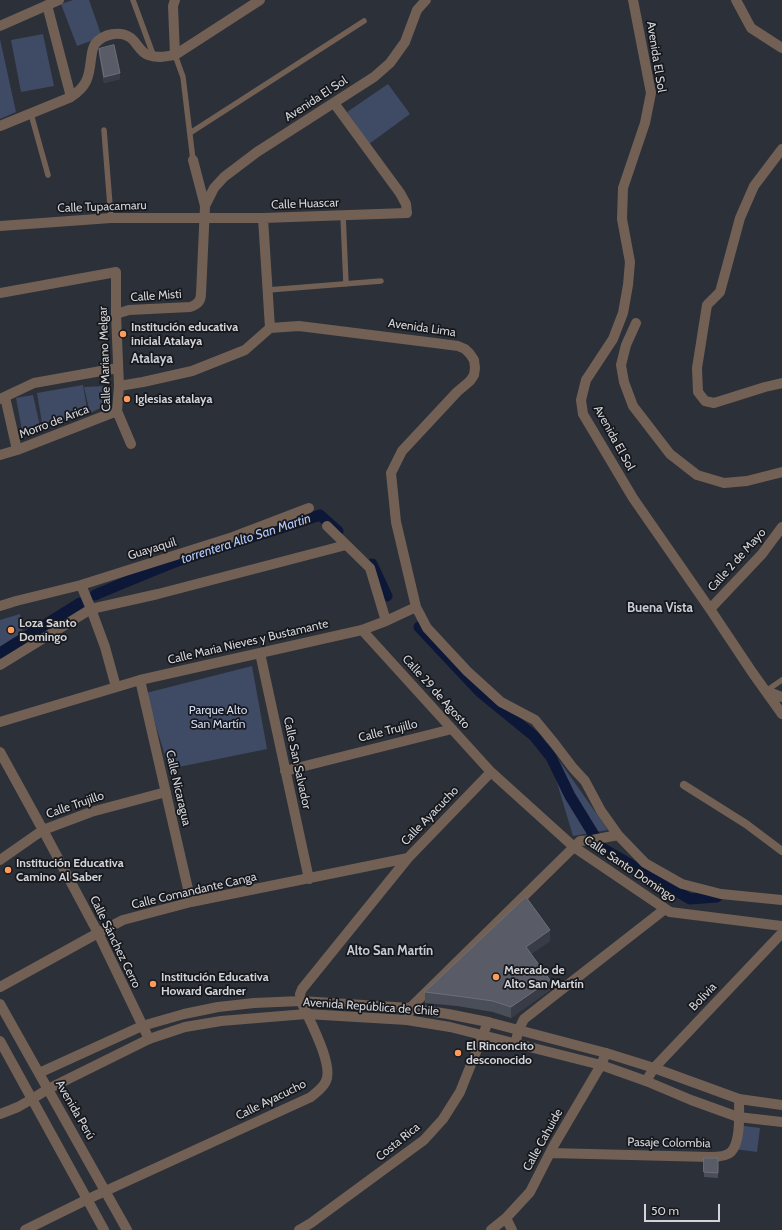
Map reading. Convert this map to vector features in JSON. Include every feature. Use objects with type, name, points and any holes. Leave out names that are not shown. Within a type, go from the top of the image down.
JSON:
[{"type":"street","points":[[175,0],[173,6],[175,55]]},
{"type":"street","points":[[0,126],[70,97],[83,87],[88,80],[92,50],[96,43],[102,38],[110,35],[125,35],[131,38],[147,55],[162,57],[175,55],[260,0]]},
{"type":"street","name":"Avenida El Sol","points":[[205,206],[214,188],[224,176],[257,152],[374,77],[390,64],[405,42],[417,10],[426,0]]},
{"type":"street","name":"Avenida El Sol","points":[[633,0],[651,93],[645,123],[623,188],[622,219],[630,262],[628,285],[623,313],[613,340],[586,380],[581,400],[583,414],[633,498],[782,714]]},
{"type":"street","points":[[736,0],[751,28],[782,48]]},
{"type":"street","points":[[0,26],[52,2],[70,97]]},
{"type":"street","name":"Calle Huascar","points":[[204,218],[263,218],[408,213],[406,204],[400,193],[334,103]]},
{"type":"street","points":[[782,149],[754,186],[740,218],[720,292],[707,305],[697,368],[698,392],[705,401],[714,403],[782,383]]},
{"type":"street","points":[[193,160],[205,206],[204,218]]},
{"type":"street","name":"Calle Tupacamaru","points":[[0,226],[111,218],[204,218]]},
{"type":"street","name":"Calle Misti","points":[[116,314],[129,310],[190,307],[200,301],[202,294],[204,218]]},
{"type":"street","points":[[119,386],[192,371],[245,350],[270,328],[263,218]]},
{"type":"street","name":"Calle Mariano Melgar","points":[[0,293],[116,272],[119,386],[118,411],[131,444]]},
{"type":"street","points":[[636,323],[626,344],[621,366],[624,382],[633,406],[670,454],[697,475],[724,482],[747,481],[782,472]]},
{"type":"street","name":"Avenida Lima","points":[[270,328],[299,326],[458,346],[465,349],[474,360],[474,375],[470,381],[457,392],[402,451],[392,474],[396,522],[416,607]]},
{"type":"street","points":[[17,450],[3,398],[34,383],[118,368]]},
{"type":"street","name":"Morro de Arica","points":[[0,455],[17,450],[118,411]]},
{"type":"street","name":"Guayaquil","points":[[0,606],[81,585],[233,537],[309,508]]},
{"type":"street","points":[[327,526],[370,568],[386,621]]},
{"type":"street","name":"Calle 2 de Mayo","points":[[710,609],[762,554],[782,527]]},
{"type":"street","points":[[0,665],[91,609],[158,594],[346,545]]},
{"type":"street","points":[[81,585],[105,647],[116,687]]},
{"type":"street","points":[[416,607],[427,628],[467,671],[501,702],[535,720],[585,781],[601,812],[618,835],[645,863],[682,884],[721,894],[782,900]]},
{"type":"street","name":"Calle Maria Nieves y Bustamante","points":[[0,722],[140,680],[362,630],[416,607]]},
{"type":"street","name":"Calle 29 de Agosto","points":[[362,630],[491,772]]},
{"type":"street","name":"Calle San Salvador","points":[[260,653],[309,879]]},
{"type":"street","name":"Calle Nicaragua","points":[[140,680],[191,902]]},
{"type":"street","points":[[766,691],[782,697]]},
{"type":"street","name":"Calle Trujillo","points":[[285,771],[452,729]]},
{"type":"street","name":"Calle Sánchez Cerro","points":[[0,752],[44,830],[98,932],[149,1039]]},
{"type":"street","name":"Calle Santo Domingo","points":[[491,772],[574,847],[670,912],[782,926]]},
{"type":"street","name":"Calle Ayacucho","points":[[25,1230],[88,1199],[311,1097],[321,1089],[327,1080],[327,1066],[324,1053],[300,1001],[302,989],[408,858],[491,772]]},
{"type":"street","points":[[684,785],[746,824],[782,851]]},
{"type":"street","name":"Calle Trujillo","points":[[0,860],[44,830],[91,812],[166,792]]},
{"type":"street","points":[[407,1020],[410,1008],[580,841],[618,835]]},
{"type":"street","name":"Calle Comandante Canga","points":[[0,987],[98,932],[123,920],[191,902],[408,858]]},
{"type":"street","points":[[515,1044],[519,1029],[524,1019],[665,909]]},
{"type":"street","name":"Bolivia","points":[[646,1081],[654,1068],[782,933]]},
{"type":"street","name":"Avenida República de Chile","points":[[39,1073],[142,1026],[184,1014],[218,1007],[254,1003],[300,1001],[410,1008],[488,1022],[606,1053],[654,1068],[739,1099],[782,1105]]},
{"type":"street","name":"Avenida Perú","points":[[0,1004],[127,1230]]},
{"type":"street","name":"Avenida República de Chile","points":[[0,1114],[18,1107],[48,1089],[149,1039],[185,1027],[221,1021],[306,1014],[407,1020],[450,1027],[601,1065],[646,1081],[738,1118],[782,1122]]},
{"type":"street","name":"Costa Rica","points":[[299,1230],[311,1223],[424,1140],[443,1119],[460,1092],[488,1022]]},
{"type":"street","points":[[0,1041],[104,1230]]},
{"type":"street","points":[[5,1051],[20,1042]]},
{"type":"street","name":"Calle Cahuide","points":[[491,1230],[506,1218],[530,1192],[550,1153],[601,1065],[606,1053]]},
{"type":"street","name":"Pasaje Colombia","points":[[550,1153],[710,1157],[727,1155],[732,1152],[736,1144],[739,1099]]},
{"type":"street","points":[[506,1218],[512,1230]]},
{"type":"lane","points":[[133,0],[154,57]]},
{"type":"lane","points":[[190,133],[364,21]]},
{"type":"lane","points":[[175,55],[183,77],[193,160]]},
{"type":"lane","points":[[30,114],[48,175]]},
{"type":"lane","points":[[104,130],[111,218]]},
{"type":"lane","points":[[343,215],[346,284]]},
{"type":"lane","points":[[268,290],[381,281]]},
{"type":"lane","points":[[766,691],[782,680]]},
{"type":"green space","points":[[73,0],[89,0],[102,37],[77,46],[61,4]]},
{"type":"green space","points":[[43,34],[54,86],[21,92],[11,40]]},
{"type":"green space","points":[[0,39],[16,112],[0,119]]},
{"type":"green space","points":[[388,84],[410,114],[369,144],[347,112]]},
{"type":"green space","points":[[83,385],[88,415],[42,423],[37,393]]},
{"type":"green space","points":[[106,386],[109,404],[90,413],[84,387]]},
{"type":"green space","points":[[33,395],[40,426],[22,430],[16,398]]},
{"type":"green space","name":"Loza Santo Domingo","points":[[20,614],[24,641],[0,649],[0,620]]},
{"type":"green space","name":"Parque Alto San Martín","points":[[252,666],[267,749],[169,769],[146,693]]},
{"type":"green space","points":[[544,739],[608,830],[573,836]]},
{"type":"green space","points":[[737,1125],[760,1128],[757,1152],[734,1149]]},
{"type":"building","points":[[114,45],[120,73],[104,77],[99,49]]},
{"type":"building","name":"Mercado de Alto San Martín","points":[[526,897],[550,930],[526,947],[550,980],[511,1007],[493,1001],[425,992]]},
{"type":"building","points":[[704,1158],[718,1158],[718,1173],[704,1172]]},
{"type":"waterway","name":"torrentera Alto San Martin","points":[[95,595],[183,559],[320,515],[338,531]]},
{"type":"waterway","name":"torrentera Alto San Martin","points":[[372,564],[387,596]]},
{"type":"waterway","name":"torrentera Alto San Martin","points":[[0,653],[80,603]]},
{"type":"waterway","name":"torrentera Alto San Martin","points":[[419,627],[480,692],[534,736],[551,757],[570,796],[602,848],[690,899],[717,897]]},
{"type":"place","name":"Institución educativa inicial Atalaya","points":[[123,334]]},
{"type":"place","name":"Iglesias atalaya","points":[[127,399]]},
{"type":"place","name":"Loza Santo Domingo","points":[[11,630]]},
{"type":"place","name":"Institución Educativa Camino Al Saber","points":[[8,870]]},
{"type":"place","name":"Mercado de Alto San Martín","points":[[496,977]]},
{"type":"place","name":"Institución Educativa Howard Gardner","points":[[153,984]]},
{"type":"place","name":"El Rinconcito desconocido","points":[[458,1053]]},
{"type":"district","name":"Atalaya","points":[[152,359]]},
{"type":"district","name":"Buena Vista","points":[[660,608]]},
{"type":"district","name":"Alto San Martín","points":[[390,951]]}]
